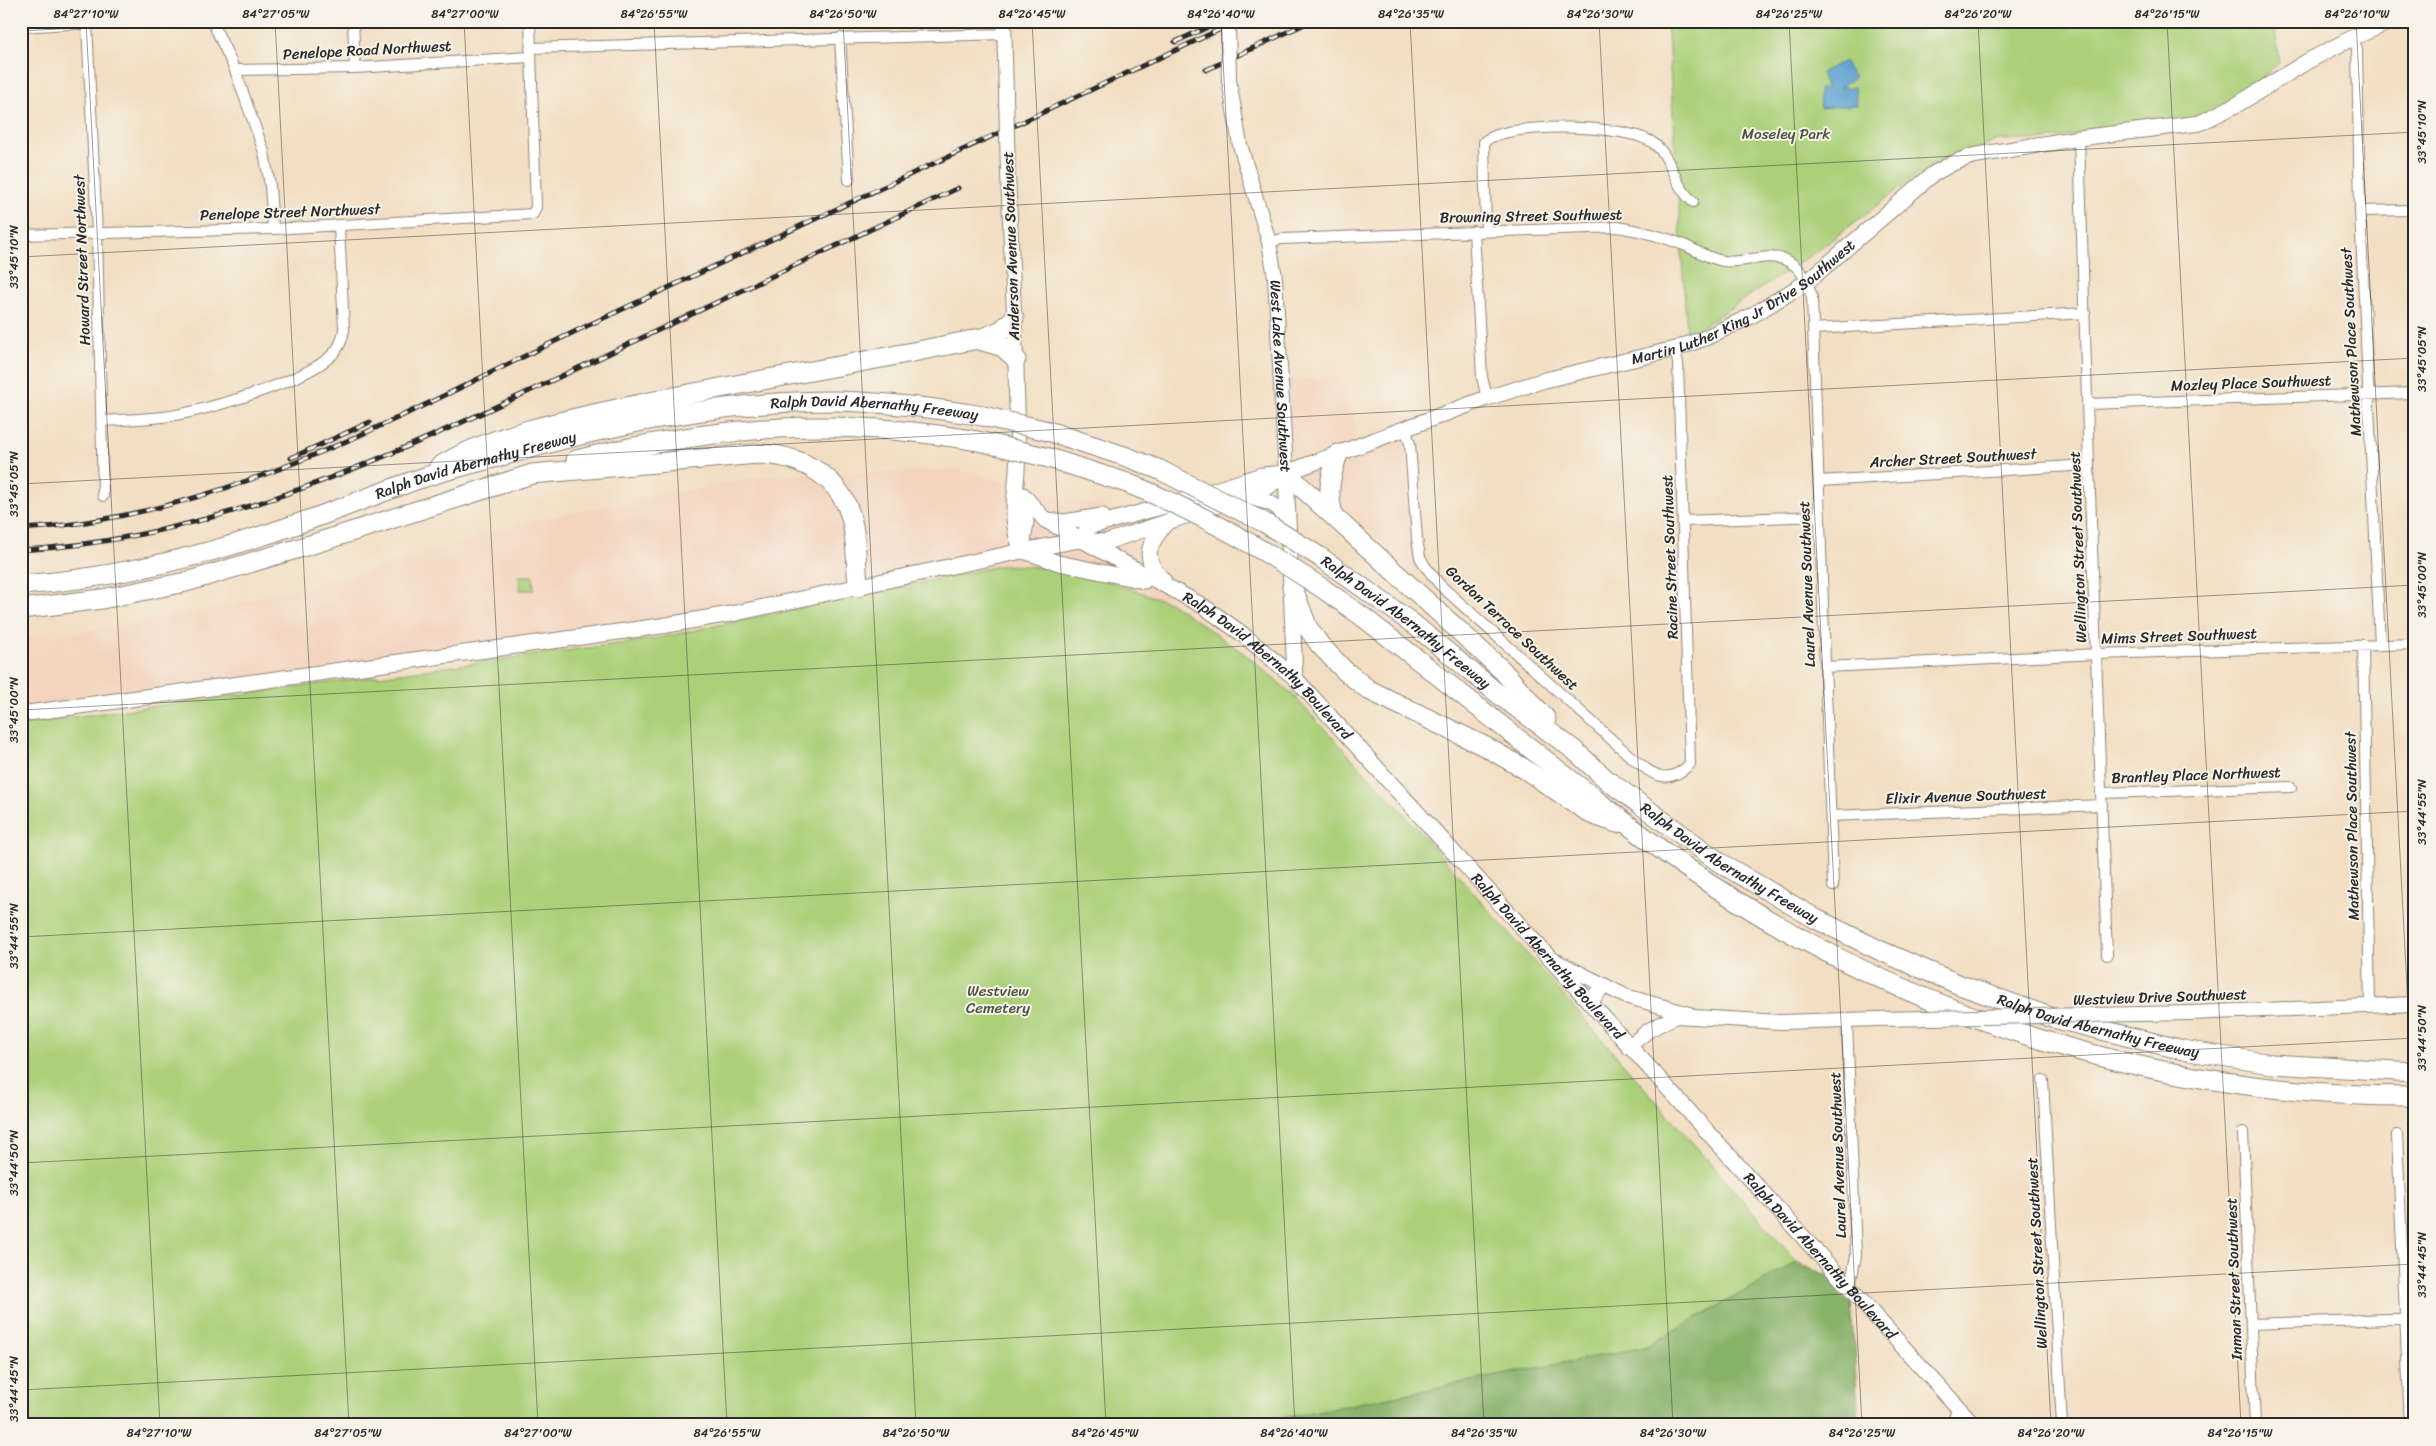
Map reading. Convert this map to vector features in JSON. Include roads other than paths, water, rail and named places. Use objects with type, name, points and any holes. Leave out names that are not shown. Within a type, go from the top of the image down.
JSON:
[{"type":"highway","points":[[423,478],[459,454],[543,427],[678,396],[976,339],[994,334],[1014,318]]},
{"type":"highway","points":[[976,339],[1003,347],[1016,359]]},
{"type":"highway","name":"Ralph David Abernathy Freeway","points":[[21,585],[92,577],[194,554],[294,525],[423,478],[587,433],[656,418],[731,406],[785,402],[874,403],[983,416],[1048,431],[1119,454],[1160,470],[1265,523],[1320,557],[1412,623],[1497,693],[1574,750],[1607,780],[1719,862],[1845,934],[1910,965],[2053,1018],[2183,1050],[2272,1064],[2415,1072]]},
{"type":"highway","name":"Ralph David Abernathy Freeway","points":[[532,474],[572,461],[639,446],[760,428],[816,426],[873,427],[938,434],[984,442],[1049,458],[1127,483],[1214,522],[1322,588],[1363,616],[1632,828],[1689,870],[1804,939],[1850,963],[1987,1022],[2108,1058],[2203,1078],[2334,1094],[2415,1096]]},
{"type":"highway","points":[[21,609],[102,599],[186,582],[313,544],[532,474],[745,454],[770,454],[790,457],[810,466],[825,477],[850,513],[854,530],[858,587]]},
{"type":"highway","points":[[1333,515],[1328,498],[1329,479],[1338,454]]},
{"type":"highway","points":[[1286,473],[1502,670],[1574,750]]},
{"type":"highway","points":[[1292,587],[1308,628],[1320,645],[1345,671],[1369,690],[1486,747],[1523,768],[1591,814],[1632,828]]},
{"type":"main road","name":"Martin Luther King Jr Drive Southwest","points":[[2185,123],[2195,114],[2226,101],[2340,34],[2370,21]]},
{"type":"main road","name":"Martin Luther King Jr Drive Southwest","points":[[1286,473],[1406,430],[1487,398],[1545,380],[1675,349],[1705,338],[1751,316],[1807,282],[1933,174],[1952,163],[1972,156],[2079,138],[2185,123],[2200,123],[2230,109],[2308,61],[2352,38],[2392,21]]},
{"type":"main road","name":"Anderson Avenue Southwest","points":[[1016,359],[1017,472],[1014,498],[1014,533],[1022,551]]},
{"type":"main road","points":[[1045,520],[1064,522],[1104,516],[1260,468],[1286,473]]},
{"type":"main road","name":"Anderson Avenue Southwest","points":[[1017,472],[1023,495],[1026,522],[1022,551]]},
{"type":"main road","points":[[21,714],[661,626],[1079,540],[1106,542],[1166,524],[1243,497],[1268,487],[1286,473]]},
{"type":"main road","points":[[1079,540],[1091,526],[1172,504],[1262,475],[1286,473]]},
{"type":"main road","name":"West Lake Avenue Southwest","points":[[1286,473],[1295,678]]},
{"type":"main road","name":"Ralph David Abernathy Boulevard","points":[[1023,495],[1045,520],[1203,606],[1241,633],[1295,678],[1552,959],[1628,1047],[1850,1286],[1974,1425]]},
{"type":"main road","points":[[1243,497],[1273,503],[1283,512],[1288,522]]},
{"type":"main road","points":[[1166,524],[1150,543],[1148,553],[1154,571],[1168,586]]},
{"type":"main road","points":[[1022,551],[1059,563],[1168,586]]},
{"type":"main road","points":[[1590,1002],[1603,986]]},
{"type":"street","points":[[21,27],[115,21]]},
{"type":"street","points":[[212,21],[235,70],[264,152],[270,186],[273,229]]},
{"type":"street","points":[[353,21],[355,68]]},
{"type":"street","name":"Penelope Street Northwest","points":[[21,235],[273,229],[528,216],[533,214],[536,207],[536,188],[530,21]]},
{"type":"street","name":"West Lake Avenue Southwest","points":[[1228,21],[1229,80],[1240,145],[1269,242],[1275,277],[1286,473]]},
{"type":"street","name":"Howard Street Northwest","points":[[87,24],[97,233],[103,496]]},
{"type":"street","name":"Penelope Road Northwest","points":[[235,70],[355,68],[530,52],[840,38],[1005,28]]},
{"type":"street","name":"Anderson Avenue Southwest","points":[[1005,28],[1008,174],[1016,359]]},
{"type":"street","points":[[840,38],[849,180]]},
{"type":"street","name":"Mathewson Place Southwest","points":[[2352,38],[2356,48],[2360,211],[2380,645]]},
{"type":"street","points":[[1486,231],[1484,142],[1490,136],[1509,131],[1576,128],[1626,131],[1642,136],[1654,143],[1663,153],[1679,186],[1693,202]]},
{"type":"street","name":"Wellington Street Southwest","points":[[2079,138],[2088,404],[2088,466],[2097,654],[2107,955]]},
{"type":"street","points":[[2360,211],[2415,210]]},
{"type":"street","points":[[102,421],[164,417],[218,405],[275,385],[332,355],[341,345],[344,330],[339,226]]},
{"type":"street","name":"Browning Street Southwest","points":[[1269,242],[1282,239],[1618,227],[1652,233],[1707,256],[1724,261],[1783,259],[1798,268],[1807,282]]},
{"type":"street","points":[[1474,231],[1482,378],[1487,398]]},
{"type":"street","name":"Laurel Avenue Southwest","points":[[1807,282],[1812,297],[1833,886]]},
{"type":"street","points":[[1813,329],[2085,312]]},
{"type":"street","name":"Racine Street Southwest","points":[[1675,349],[1678,363],[1684,521],[1690,764]]},
{"type":"street","name":"Mozley Place Southwest","points":[[2088,404],[2415,393]]},
{"type":"street","name":"Gordon Terrace Southwest","points":[[1406,430],[1410,444],[1420,557],[1440,585],[1650,772],[1664,777],[1674,776],[1690,764]]},
{"type":"street","name":"Archer Street Southwest","points":[[1819,481],[2088,466]]},
{"type":"street","points":[[1684,521],[1820,516]]},
{"type":"street","name":"Mims Street Southwest","points":[[1825,667],[2097,654],[2415,644]]},
{"type":"street","name":"Mathewson Place Southwest","points":[[2363,645],[2370,1006]]},
{"type":"street","name":"Brantley Place Northwest","points":[[2102,793],[2291,787]]},
{"type":"street","name":"Elixir Avenue Southwest","points":[[1831,816],[2102,805]]},
{"type":"street","name":"Westview Drive Southwest","points":[[1552,959],[1625,996],[1696,1016]]},
{"type":"street","name":"Westview Drive Southwest","points":[[1628,1047],[1664,1021],[1676,1016],[1696,1016],[1755,1022],[1847,1021],[2190,1013],[2415,1004]]},
{"type":"street","name":"Laurel Avenue Southwest","points":[[1847,1021],[1856,1256],[1850,1286]]},
{"type":"street","name":"Wellington Street Southwest","points":[[2043,1080],[2062,1425]]},
{"type":"street","name":"Inman Street Southwest","points":[[2243,1132],[2255,1425]]},
{"type":"street","points":[[2397,1135],[2410,1318],[2410,1425]]},
{"type":"street","points":[[2251,1324],[2410,1318]]},
{"type":"street","points":[[1951,1425],[1958,1407]]},
{"type":"water","points":[[1844,61],[1854,78],[1840,87],[1855,87],[1857,105],[1820,108],[1819,89],[1827,89],[1821,73]]},
{"type":"railway","points":[[1175,42],[1221,21]]},
{"type":"railway","points":[[21,529],[98,520],[172,504],[245,481],[316,454],[386,423],[593,323],[1238,21]]},
{"type":"railway","points":[[1206,70],[1311,21]]},
{"type":"railway","points":[[21,550],[96,542],[170,528],[243,508],[315,484],[455,426],[958,188]]},
{"type":"railway","points":[[291,458],[370,422]]},
{"type":"park label","name":"Moseley Park","points":[[1786,134]]},
{"type":"park label","name":"Westview Cemetery","points":[[998,1000]]}]
